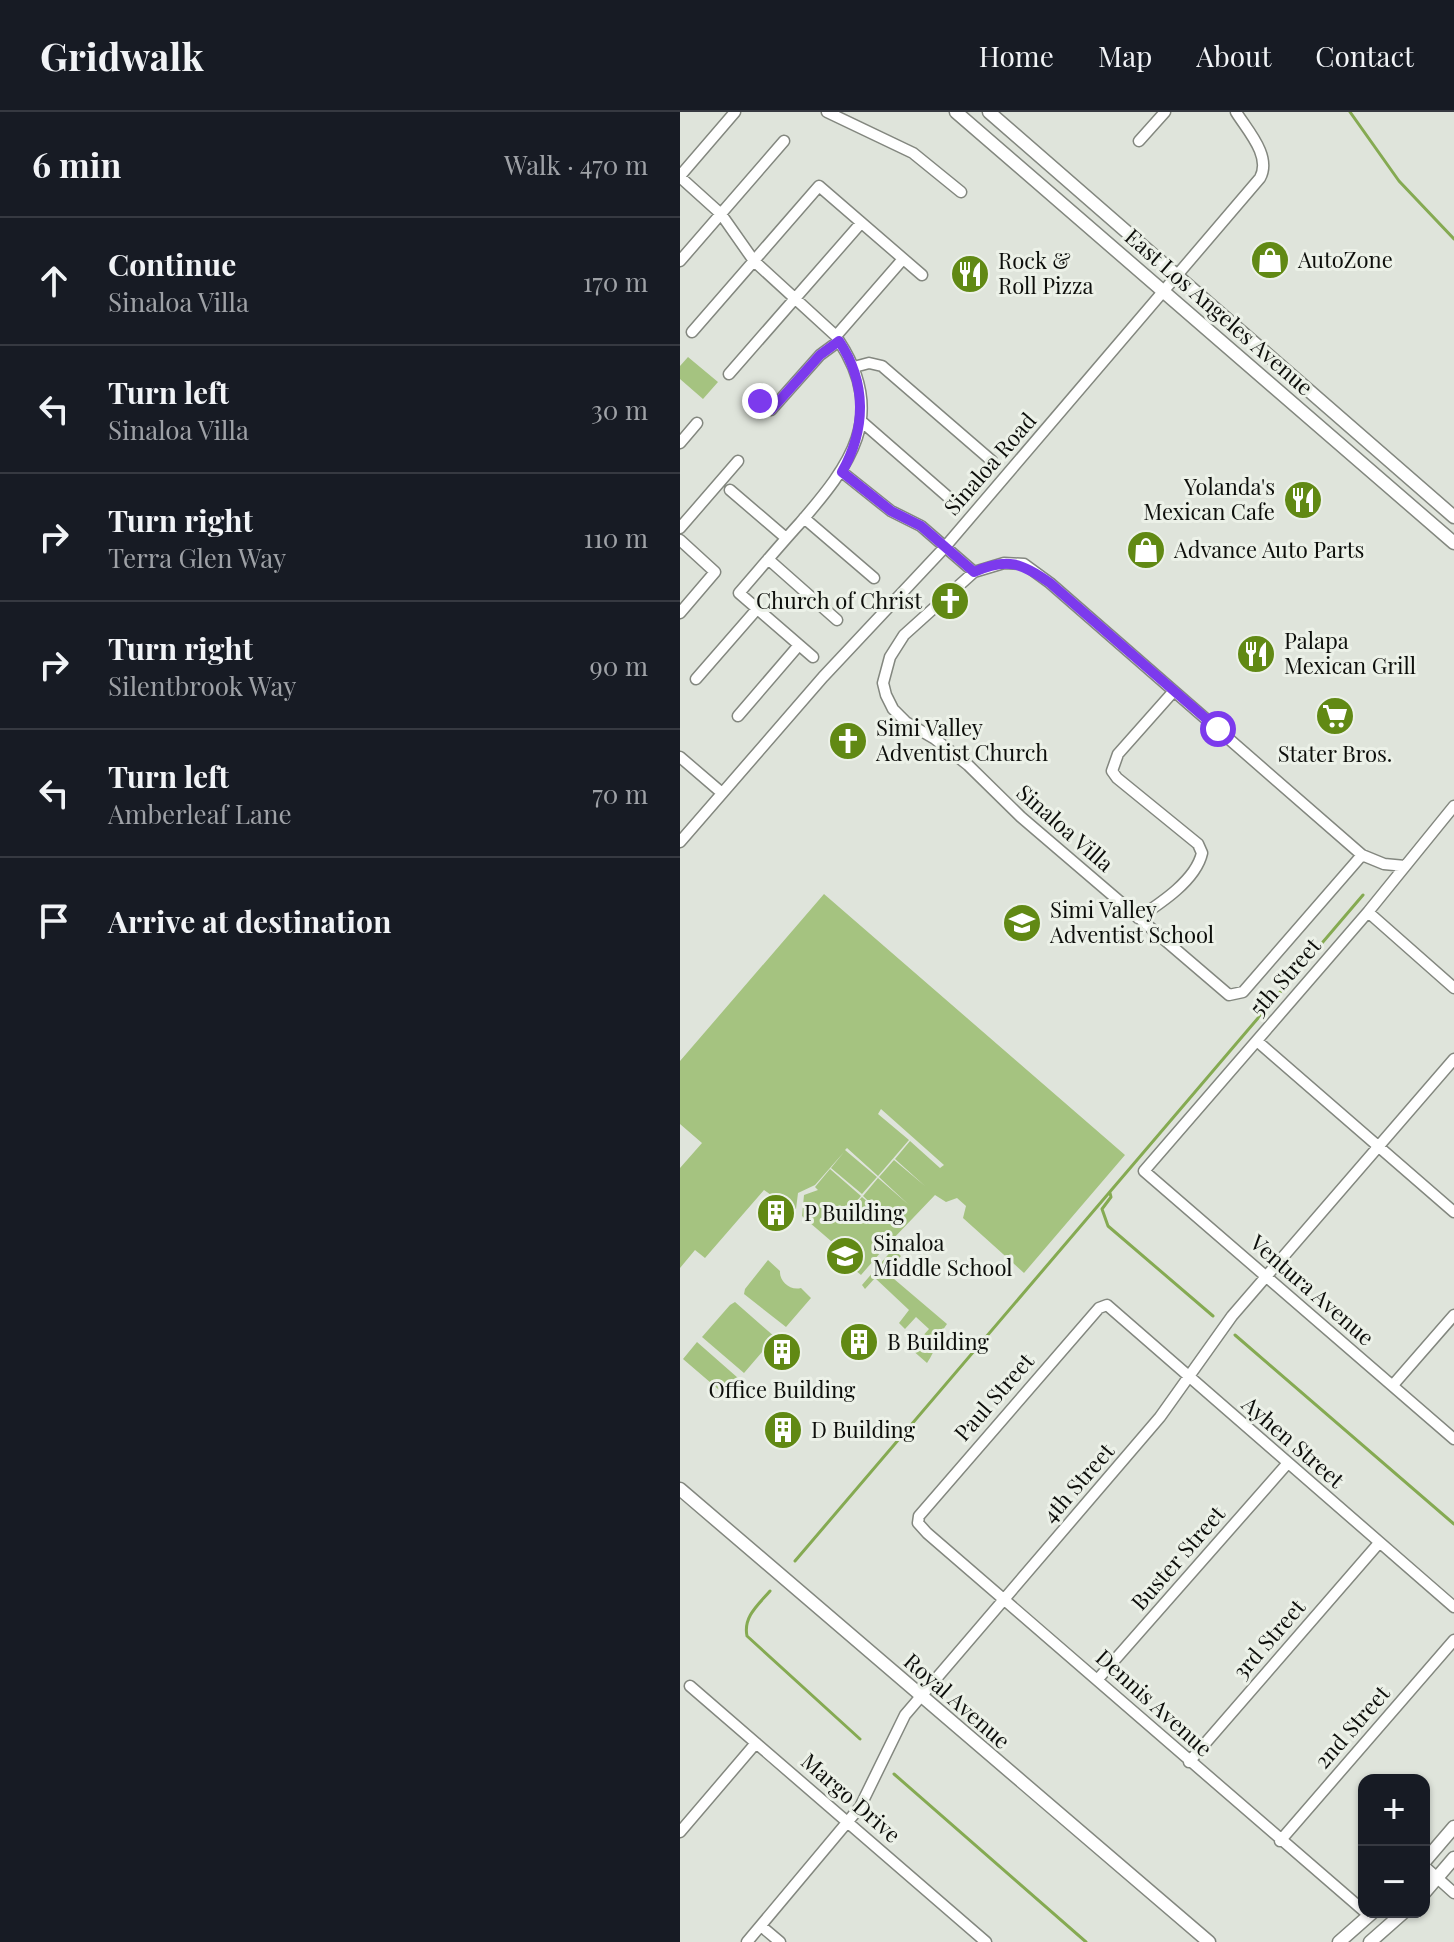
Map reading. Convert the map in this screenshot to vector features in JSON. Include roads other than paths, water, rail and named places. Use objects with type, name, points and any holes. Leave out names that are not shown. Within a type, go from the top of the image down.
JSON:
[{"type":"main road","name":"East Los Angeles Avenue","points":[[956,112],[1454,543]]},
{"type":"main road","name":"East Los Angeles Avenue","points":[[989,112],[1454,517]]},
{"type":"main road","name":"Royal Avenue","points":[[680,1489],[1209,1942]]},
{"type":"main road","points":[[1430,1857],[1454,1827]]},
{"type":"main road","points":[[1430,1886],[1454,1858]]},
{"type":"main road","points":[[1339,1942],[1362,1918]]},
{"type":"main road","points":[[1370,1942],[1397,1918]]},
{"type":"street","points":[[735,112],[680,176],[721,214],[754,261],[838,338],[854,367],[861,400],[861,421],[851,455],[842,472],[739,593],[813,657]]},
{"type":"street","points":[[827,112],[913,153],[961,192]]},
{"type":"street","points":[[1139,141],[1165,112]]},
{"type":"street","name":"Sinaloa Road","points":[[680,842],[830,669],[947,548],[1260,178],[1264,171],[1263,157],[1236,112]]},
{"type":"street","points":[[680,261],[784,141]]},
{"type":"street","points":[[692,332],[819,186],[922,275]]},
{"type":"street","points":[[729,374],[861,223]]},
{"type":"street","points":[[760,401],[771,410],[838,338],[903,259]]},
{"type":"street","points":[[854,367],[869,363],[882,366],[992,461]]},
{"type":"street","points":[[861,421],[955,503]]},
{"type":"street","points":[[680,443],[697,423]]},
{"type":"street","points":[[680,528],[738,461]]},
{"type":"street","points":[[842,472],[891,511],[921,526],[974,572]]},
{"type":"street","points":[[730,490],[786,538]]},
{"type":"street","points":[[804,518],[874,578]]},
{"type":"street","points":[[680,540],[715,572],[680,613]]},
{"type":"street","points":[[768,559],[837,620]]},
{"type":"street","name":"Sinaloa Villa","points":[[1362,855],[1243,992],[1229,995],[1021,817],[968,765],[935,739],[906,722],[893,709],[883,683],[890,657],[904,635],[974,572],[1004,563],[1024,564],[1050,583],[1362,855],[1384,864],[1405,866]]},
{"type":"street","points":[[696,679],[757,609]]},
{"type":"street","points":[[738,716],[799,645]]},
{"type":"street","points":[[1138,918],[1194,871],[1202,853],[1198,844],[1112,771],[1118,754],[1173,692]]},
{"type":"street","points":[[680,757],[722,793]]},
{"type":"street","name":"5th Street","points":[[1144,1171],[1368,912],[1454,806]]},
{"type":"street","points":[[1368,912],[1454,988]]},
{"type":"street","points":[[1257,1041],[1454,1212]]},
{"type":"street","name":"4th Street","points":[[747,1942],[848,1821],[870,1789],[896,1728],[920,1696],[1160,1417],[1232,1316],[1454,1059]]},
{"type":"street","name":"Ventura Avenue","points":[[1144,1171],[1454,1439]]},
{"type":"street","name":"Ayhen Street","points":[[1107,1305],[1454,1607]]},
{"type":"street","name":"Paul Street","points":[[918,1523],[924,1509],[1099,1308],[1107,1305]]},
{"type":"street","points":[[1393,1385],[1454,1315]]},
{"type":"street","name":"Buster Street","points":[[1098,1679],[1287,1464]]},
{"type":"street","name":"Dennis Avenue","points":[[918,1523],[1280,1841],[1358,1904]]},
{"type":"street","name":"3rd Street","points":[[1189,1762],[1379,1543]]},
{"type":"street","name":"2nd Street","points":[[1280,1841],[1454,1640]]},
{"type":"street","name":"Margo Drive","points":[[690,1686],[986,1942]]},
{"type":"street","points":[[680,1832],[756,1743]]},
{"type":"street","points":[[1430,1870],[1454,1893]]},
{"type":"street","points":[[761,1926],[780,1942]]},
{"type":"waterway","points":[[1350,112],[1399,181],[1454,239]]},
{"type":"waterway","points":[[795,1561],[1363,895]]},
{"type":"waterway","points":[[1110,1193],[1111,1197],[1102,1209],[1108,1226],[1213,1316]]},
{"type":"waterway","points":[[1235,1335],[1454,1524]]},
{"type":"waterway","points":[[770,1591],[749,1617],[747,1636],[860,1739]]},
{"type":"waterway","points":[[894,1774],[1086,1942]]},
{"type":"place","name":"AutoZone","points":[[1270,260]]},
{"type":"place","name":"Rock & Roll Pizza","points":[[970,274]]},
{"type":"place","name":"Yolanda's Mexican Cafe","points":[[1303,500]]},
{"type":"place","name":"Advance Auto Parts","points":[[1146,550]]},
{"type":"place","name":"Church of Christ","points":[[950,601]]},
{"type":"place","name":"Palapa Mexican Grill","points":[[1256,654]]},
{"type":"place","name":"Stater Bros.","points":[[1335,716]]},
{"type":"place","name":"Simi Valley Adventist Church","points":[[848,741]]},
{"type":"place","name":"Simi Valley Adventist School","points":[[1022,923]]},
{"type":"place","name":"P Building","points":[[776,1213]]},
{"type":"place","name":"Sinaloa Middle School","points":[[845,1256]]},
{"type":"place","name":"B Building","points":[[859,1342]]},
{"type":"place","name":"Office Building","points":[[782,1352]]},
{"type":"place","name":"D Building","points":[[783,1430]]}]
